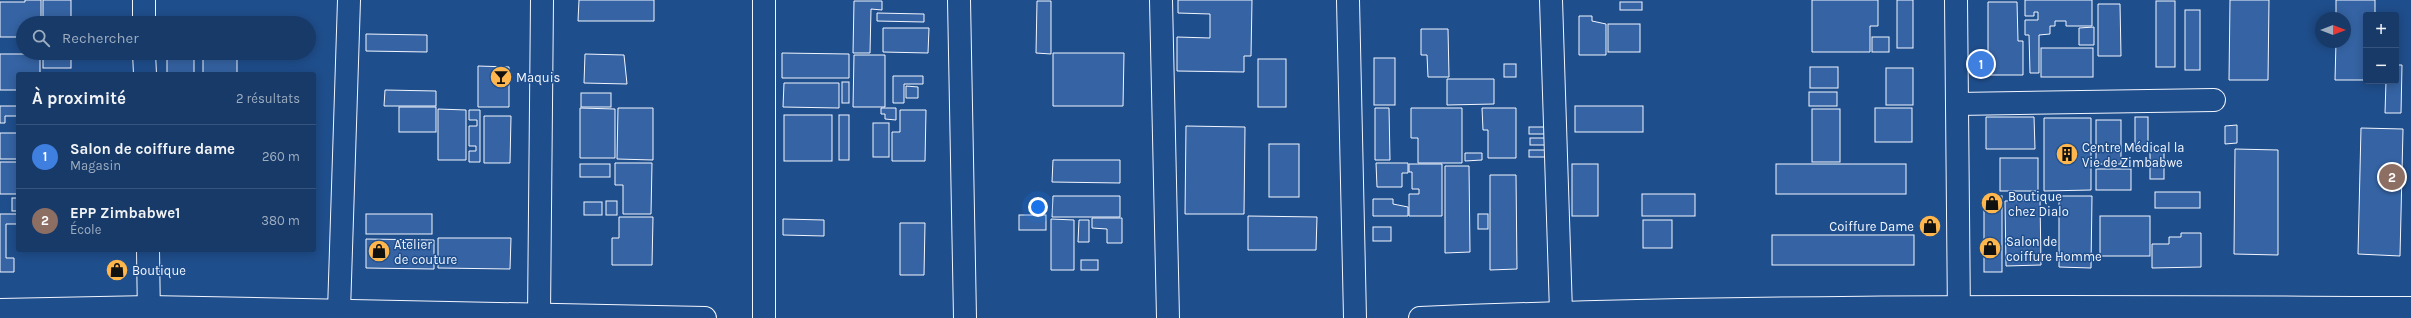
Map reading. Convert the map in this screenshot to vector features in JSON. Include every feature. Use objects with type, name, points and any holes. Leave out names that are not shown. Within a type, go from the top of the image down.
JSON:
[{"type":"street","points":[[144,0],[144,16]]},
{"type":"street","points":[[339,311],[349,0]]},
{"type":"street","points":[[539,315],[542,0]]},
{"type":"street","points":[[764,0],[764,318]]},
{"type":"street","points":[[960,0],[965,318]]},
{"type":"street","points":[[1161,0],[1168,318]]},
{"type":"street","points":[[1348,0],[1355,318]]},
{"type":"street","points":[[1551,0],[1561,312]]},
{"type":"street","points":[[1956,0],[1959,312]]},
{"type":"street","points":[[144,60],[145,72]]},
{"type":"street","points":[[1957,104],[2214,100]]},
{"type":"street","points":[[148,252],[149,313]]},
{"type":"street","points":[[1420,318],[1561,312],[2307,313],[2411,308]]},
{"type":"street","points":[[0,310],[149,313],[339,311],[705,318]]},
{"type":"building","points":[[25,0],[41,0],[41,16],[16,16],[16,37],[0,37],[0,2],[25,2]]},
{"type":"building","points":[[43,0],[71,0],[71,16],[43,16]]},
{"type":"building","points":[[579,0],[654,0],[654,21],[578,21]]},
{"type":"building","points":[[1178,0],[1252,0],[1251,56],[1244,56],[1244,72],[1177,71],[1177,37],[1210,38],[1210,14],[1178,13]]},
{"type":"building","points":[[1812,0],[1878,0],[1878,26],[1870,26],[1870,52],[1812,52]]},
{"type":"building","points":[[1897,0],[1913,0],[1913,48],[1897,48]]},
{"type":"building","points":[[2025,0],[2092,0],[2092,26],[2066,26],[2066,21],[2055,21],[2055,26],[2050,26],[2050,34],[2039,35],[2039,73],[2030,73],[2029,35],[2025,35],[2025,20],[2038,20],[2038,12],[2034,12],[2034,16],[2025,16]]},
{"type":"building","points":[[2230,0],[2269,0],[2268,80],[2229,80]]},
{"type":"building","points":[[2336,0],[2375,0],[2375,12],[2363,12],[2363,80],[2335,80],[2336,48],[2351,48],[2351,12],[2336,12]]},
{"type":"building","points":[[854,1],[882,1],[882,10],[871,9],[870,53],[853,53]]},
{"type":"building","points":[[1037,1],[1051,1],[1051,54],[1036,53]]},
{"type":"building","points":[[2156,1],[2175,1],[2175,67],[2156,67]]},
{"type":"building","points":[[1620,2],[1642,2],[1642,10],[1620,10]]},
{"type":"building","points":[[1988,2],[2017,2],[2018,41],[2023,41],[2023,75],[1988,75]]},
{"type":"building","points":[[2098,4],[2120,4],[2121,56],[2098,56]]},
{"type":"building","points":[[2185,10],[2200,10],[2200,70],[2185,70]]},
{"type":"building","points":[[877,13],[924,14],[924,22],[877,21]]},
{"type":"building","points":[[1579,16],[1592,16],[1592,21],[1606,24],[1606,55],[1579,55]]},
{"type":"building","points":[[1608,24],[1640,24],[1640,52],[1608,52]]},
{"type":"building","points":[[2094,27],[2094,45],[2079,45],[2079,28]]},
{"type":"building","points":[[883,28],[929,28],[928,53],[883,52]]},
{"type":"building","points":[[1421,29],[1448,29],[1449,77],[1428,77],[1427,55],[1421,55]]},
{"type":"building","points":[[366,34],[427,35],[427,52],[366,51]]},
{"type":"building","points":[[1872,37],[1889,37],[1889,52],[1872,52]]},
{"type":"building","points":[[2041,48],[2093,48],[2093,77],[2041,77]]},
{"type":"building","points":[[782,53],[849,54],[849,78],[782,78]]},
{"type":"building","points":[[1053,53],[1124,53],[1123,106],[1053,106]]},
{"type":"building","points":[[0,54],[16,54],[16,60],[40,60],[40,72],[16,72],[16,90],[0,90]]},
{"type":"building","points":[[585,54],[624,55],[627,84],[584,83]]},
{"type":"building","points":[[854,55],[885,55],[885,107],[853,107]]},
{"type":"building","points":[[1374,58],[1395,58],[1395,105],[1374,105]]},
{"type":"building","points":[[1258,59],[1286,59],[1286,107],[1258,107]]},
{"type":"building","points":[[43,60],[71,60],[71,68],[43,68]]},
{"type":"building","points":[[167,60],[194,60],[194,72],[167,72]]},
{"type":"building","points":[[203,60],[237,60],[237,72],[203,72]]},
{"type":"building","points":[[1979,60],[1985,60],[1985,68],[1979,68]]},
{"type":"building","points":[[1504,64],[1516,64],[1516,77],[1504,77]]},
{"type":"building","points":[[2399,65],[2402,65],[2401,113],[2385,113],[2386,84],[2399,84]]},
{"type":"building","points":[[478,66],[509,67],[509,107],[478,107]]},
{"type":"building","points":[[1810,67],[1838,67],[1838,88],[1810,88]]},
{"type":"building","points":[[1886,68],[1913,68],[1913,105],[1886,105]]},
{"type":"building","points":[[893,76],[923,76],[923,84],[904,84],[904,103],[893,103]]},
{"type":"building","points":[[1447,79],[1494,79],[1494,104],[1447,105]]},
{"type":"building","points":[[842,82],[849,82],[849,103],[842,103]]},
{"type":"building","points":[[784,83],[839,83],[839,108],[783,107]]},
{"type":"building","points":[[906,86],[918,87],[918,98],[906,98]]},
{"type":"building","points":[[385,90],[436,91],[436,106],[384,106]]},
{"type":"building","points":[[1809,92],[1837,92],[1837,106],[1809,106]]},
{"type":"building","points":[[581,93],[611,93],[611,107],[581,107]]},
{"type":"building","points":[[0,106],[16,106],[16,116],[5,116],[5,123],[0,123]]},
{"type":"building","points":[[1575,106],[1643,106],[1643,132],[1575,132]]},
{"type":"building","points":[[399,107],[436,107],[436,132],[399,132]]},
{"type":"building","points":[[580,108],[615,109],[615,158],[580,158]]},
{"type":"building","points":[[618,108],[653,108],[653,160],[617,159]]},
{"type":"building","points":[[881,108],[896,108],[896,120],[885,119],[885,114],[881,114]]},
{"type":"building","points":[[1375,108],[1389,108],[1390,160],[1375,160]]},
{"type":"building","points":[[1411,108],[1462,108],[1462,163],[1418,163],[1418,138],[1411,138]]},
{"type":"building","points":[[1482,108],[1516,108],[1516,158],[1488,158],[1488,130],[1483,130]]},
{"type":"building","points":[[1875,108],[1912,108],[1912,142],[1875,142]]},
{"type":"building","points":[[438,109],[466,110],[466,160],[438,160]]},
{"type":"building","points":[[1812,109],[1840,109],[1840,162],[1812,162]]},
{"type":"building","points":[[469,110],[480,110],[480,162],[469,162],[469,151],[476,151],[476,146],[469,146],[469,126],[477,126],[477,120],[469,120]]},
{"type":"building","points":[[900,110],[926,110],[925,161],[892,161],[892,132],[900,132]]},
{"type":"building","points":[[784,115],[832,115],[832,161],[784,161]]},
{"type":"building","points":[[839,115],[849,115],[849,160],[839,160]]},
{"type":"building","points":[[484,116],[511,116],[510,163],[484,163]]},
{"type":"building","points":[[1986,117],[2034,117],[2035,149],[1986,149]]},
{"type":"building","points":[[2135,117],[2148,117],[2148,146],[2135,146]]},
{"type":"building","name":"Centre Médical la Vie de Zimbabwe","points":[[2044,118],[2091,118],[2091,190],[2044,191]]},
{"type":"building","points":[[2096,120],[2121,120],[2121,164],[2096,164]]},
{"type":"building","points":[[873,123],[889,123],[889,157],[873,157]]},
{"type":"building","points":[[2237,125],[2237,143],[2225,144],[2225,126]]},
{"type":"building","points":[[1186,126],[1245,127],[1244,214],[1185,214]]},
{"type":"building","points":[[1529,127],[1548,127],[1548,134],[1529,134]]},
{"type":"building","points":[[2361,128],[2403,129],[2400,256],[2358,254]]},
{"type":"building","points":[[0,133],[16,133],[16,159],[0,159]]},
{"type":"building","points":[[1530,138],[1549,138],[1549,145],[1530,145]]},
{"type":"building","points":[[1269,144],[1299,144],[1299,197],[1269,197]]},
{"type":"building","points":[[2235,149],[2278,150],[2278,255],[2234,254]]},
{"type":"building","points":[[1529,150],[1548,150],[1548,157],[1529,157]]},
{"type":"building","points":[[2150,150],[2164,150],[2164,179],[2150,179]]},
{"type":"building","points":[[1465,153],[1482,153],[1482,160],[1465,161]]},
{"type":"building","points":[[2000,158],[2038,158],[2038,191],[2000,191]]},
{"type":"building","points":[[1053,160],[1120,160],[1120,183],[1052,182]]},
{"type":"building","points":[[0,162],[16,162],[16,194],[0,194]]},
{"type":"building","points":[[615,163],[652,163],[651,214],[623,214],[623,185],[615,185]]},
{"type":"building","points":[[1376,163],[1408,163],[1408,173],[1402,173],[1402,187],[1377,187]]},
{"type":"building","points":[[580,164],[610,164],[610,177],[580,177]]},
{"type":"building","points":[[1409,164],[1442,164],[1442,216],[1409,216],[1409,194],[1419,194],[1419,189],[1412,189],[1412,172],[1409,172]]},
{"type":"building","points":[[1572,164],[1598,164],[1598,216],[1572,216]]},
{"type":"building","points":[[1776,164],[1906,164],[1906,194],[1776,194]]},
{"type":"building","points":[[1445,166],[1469,166],[1470,252],[1445,253]]},
{"type":"building","points":[[2096,169],[2131,169],[2131,190],[2096,190]]},
{"type":"building","points":[[1490,175],[1516,175],[1517,269],[1490,270]]},
{"type":"building","points":[[2155,192],[2200,192],[2200,208],[2155,208]]},
{"type":"building","points":[[1642,194],[1695,194],[1695,216],[1642,216]]},
{"type":"building","points":[[1053,196],[1120,196],[1120,217],[1052,217]]},
{"type":"building","points":[[1984,196],[2002,196],[2002,272],[1984,272]]},
{"type":"building","points":[[2059,196],[2092,196],[2091,268],[2059,267]]},
{"type":"building","points":[[12,198],[16,198],[16,211],[12,211]]},
{"type":"building","points":[[1373,199],[1393,199],[1393,204],[1408,207],[1408,216],[1373,216]]},
{"type":"building","points":[[2040,200],[2041,265],[2006,266],[2005,201]]},
{"type":"building","points":[[606,201],[617,201],[617,215],[606,215]]},
{"type":"building","points":[[584,202],[602,202],[602,215],[584,215]]},
{"type":"building","points":[[0,214],[16,214],[16,224],[6,224],[6,258],[14,258],[14,272],[0,272]]},
{"type":"building","points":[[366,214],[432,214],[432,234],[366,234]]},
{"type":"building","points":[[1478,214],[1488,214],[1488,229],[1478,229]]},
{"type":"building","points":[[1019,215],[1046,215],[1046,230],[1019,230]]},
{"type":"building","points":[[1248,216],[1317,217],[1316,250],[1248,250]]},
{"type":"building","points":[[2100,216],[2150,216],[2150,256],[2100,256]]},
{"type":"building","points":[[619,217],[653,217],[652,265],[612,265],[612,238],[619,238]]},
{"type":"building","points":[[1092,218],[1122,218],[1122,243],[1107,243],[1107,229],[1092,228]]},
{"type":"building","points":[[783,219],[824,220],[824,236],[783,235]]},
{"type":"building","points":[[1051,219],[1074,220],[1074,270],[1051,270]]},
{"type":"building","points":[[1079,220],[1089,220],[1089,242],[1078,242]]},
{"type":"building","points":[[1643,220],[1672,220],[1672,248],[1643,248]]},
{"type":"building","points":[[900,223],[925,223],[924,275],[900,275]]},
{"type":"building","points":[[1373,227],[1391,227],[1391,241],[1373,241]]},
{"type":"building","points":[[2181,233],[2201,233],[2201,267],[2152,268],[2152,244],[2169,244],[2169,237],[2181,237]]},
{"type":"building","points":[[1772,235],[1914,235],[1914,265],[1772,265]]},
{"type":"building","points":[[438,238],[511,238],[510,269],[438,268]]},
{"type":"building","points":[[366,239],[434,240],[434,269],[366,268]]},
{"type":"building","points":[[1081,260],[1098,260],[1098,270],[1081,270]]},
{"type":"place","name":"Salon de coiffure dame","points":[[1981,64]]},
{"type":"place","name":"Maquis","points":[[501,77]]},
{"type":"place","name":"Centre Médical la Vie de Zimbabwe","points":[[2067,154]]},
{"type":"place","name":"EPP Zimbabwe1","points":[[2392,177]]},
{"type":"place","name":"Boutique chez Dialo","points":[[1992,203]]},
{"type":"place","name":"Coiffure Dame","points":[[1930,226]]},
{"type":"place","name":"Salon de coiffure Homme","points":[[1990,248]]},
{"type":"place","name":"Atelier de couture","points":[[379,251]]},
{"type":"place","name":"Boutique","points":[[117,270]]}]
